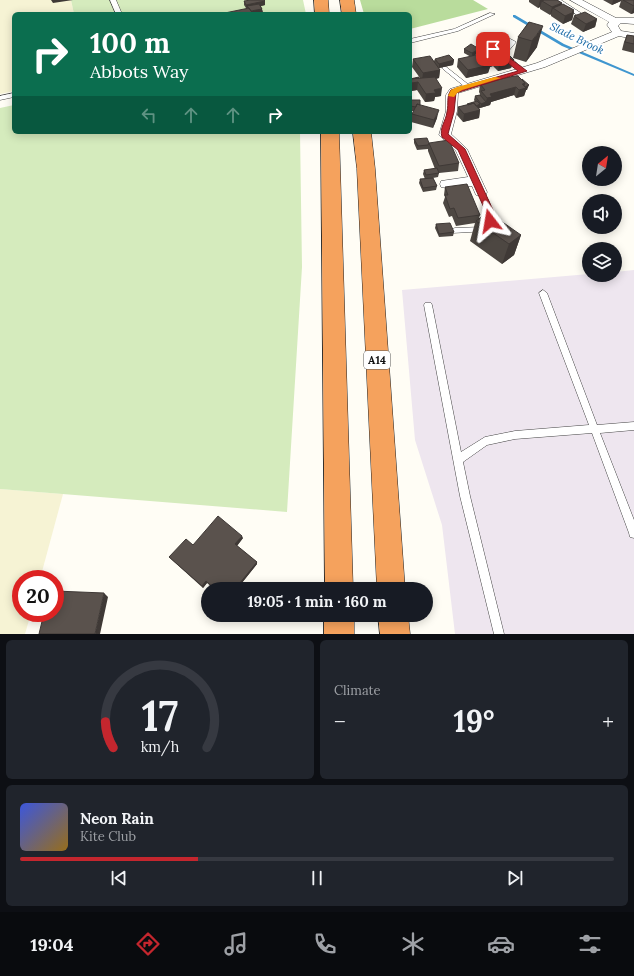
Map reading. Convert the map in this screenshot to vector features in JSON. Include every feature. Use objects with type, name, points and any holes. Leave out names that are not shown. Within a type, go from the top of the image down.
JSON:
[{"type":"highway","points":[[322,0],[322,12]]},
{"type":"highway","points":[[347,0],[349,12]]},
{"type":"highway","points":[[330,134],[332,167],[339,582]]},
{"type":"highway","name":"A14","points":[[362,134],[366,169],[392,582]]},
{"type":"highway","points":[[339,622],[340,634]]},
{"type":"highway","points":[[393,622],[394,634]]},
{"type":"street","points":[[577,5],[615,21],[623,19],[634,21]]},
{"type":"street","points":[[615,21],[612,26],[618,33]]},
{"type":"street","points":[[446,184],[478,186],[461,149],[444,135],[444,130],[452,107],[451,95],[454,91],[523,71],[564,56],[618,33],[634,36]]},
{"type":"lane","points":[[113,0],[118,12]]},
{"type":"lane","points":[[558,0],[577,5],[595,24]]},
{"type":"lane","points":[[412,41],[456,30],[492,14]]},
{"type":"lane","points":[[476,49],[499,35],[513,42],[503,54]]},
{"type":"lane","points":[[484,44],[503,54],[523,71]]},
{"type":"lane","points":[[445,68],[467,86]]},
{"type":"lane","points":[[0,98],[12,95]]},
{"type":"lane","points":[[455,231],[486,229],[490,221],[489,210],[478,186]]},
{"type":"lane","points":[[543,293],[634,533]]},
{"type":"lane","points":[[428,305],[458,460],[499,634]]},
{"type":"lane","points":[[458,460],[485,441],[516,435],[634,426]]},
{"type":"shaded area","points":[[0,0],[71,0],[74,12],[12,12],[12,91],[0,94]]},
{"type":"shaded area","points":[[634,270],[634,634],[455,634],[442,525],[415,440],[402,290],[582,275],[582,282],[622,282],[622,271]]},
{"type":"shaded area","points":[[0,489],[63,494],[42,570],[12,570],[12,622],[28,622],[25,634],[0,634]]},
{"type":"green space","points":[[71,0],[303,0],[306,12],[74,12]]},
{"type":"green space","points":[[360,0],[473,0],[488,9],[412,28],[412,12],[363,12]]},
{"type":"green space","points":[[12,105],[12,134],[300,134],[302,267],[287,512],[0,489],[0,108]]},
{"type":"building","points":[[557,0],[562,3],[552,7],[542,1]]},
{"type":"building","points":[[623,0],[634,0],[634,6]]},
{"type":"building","points":[[244,1],[265,1],[246,5]]},
{"type":"building","points":[[259,4],[262,9],[251,11],[247,6]]},
{"type":"building","points":[[563,4],[574,10],[572,11],[574,12],[565,16],[553,8]]},
{"type":"building","points":[[249,8],[252,12],[230,12]]},
{"type":"building","points":[[585,12],[597,19],[586,24],[574,16]]},
{"type":"building","points":[[529,22],[543,26],[532,41],[518,37]]},
{"type":"building","points":[[627,35],[634,36],[634,44],[625,42]]},
{"type":"building","points":[[471,44],[479,49],[472,53],[464,49]]},
{"type":"building","points":[[504,50],[514,60],[499,63],[495,58],[490,59],[486,60],[490,65],[468,70],[458,59],[485,53]]},
{"type":"building","points":[[449,55],[454,60],[439,64],[435,59]]},
{"type":"building","points":[[430,56],[440,70],[423,73],[413,59]]},
{"type":"building","points":[[518,76],[525,83],[522,84],[526,88],[519,90],[516,87],[490,94],[492,97],[487,98],[481,91],[485,90],[480,84]]},
{"type":"building","points":[[435,77],[442,88],[434,90],[436,93],[426,94],[418,82],[412,83],[412,79]]},
{"type":"building","points":[[522,79],[529,85],[525,87],[525,83]]},
{"type":"building","points":[[480,95],[486,102],[481,104],[475,96]]},
{"type":"building","points":[[412,100],[420,100],[420,105],[417,104],[416,107],[412,106]]},
{"type":"building","points":[[477,101],[480,104],[476,106],[474,103],[467,104]]},
{"type":"building","points":[[474,103],[480,110],[464,114],[458,107]]},
{"type":"building","points":[[417,104],[439,110],[434,120],[412,114]]},
{"type":"building","points":[[427,138],[429,143],[428,145],[418,146],[414,139]]},
{"type":"building","points":[[449,140],[459,163],[439,166],[429,143]]},
{"type":"building","points":[[437,168],[439,173],[426,175],[424,170]]},
{"type":"building","points":[[433,178],[437,186],[423,188],[420,179]]},
{"type":"building","points":[[467,184],[480,215],[458,218],[454,208],[450,209],[445,195],[448,195],[445,187]]},
{"type":"building","points":[[488,212],[521,235],[509,244],[476,221]]},
{"type":"building","points":[[450,223],[454,232],[439,234],[436,224]]},
{"type":"building","points":[[218,516],[242,536],[235,544],[257,562],[241,582],[206,581],[201,582],[201,585],[169,557],[186,539],[193,545]]},
{"type":"building","points":[[64,591],[104,593],[95,634],[39,634],[42,622],[64,622]]},
{"type":"waterway","name":"Slade Brook","points":[[514,16],[563,45],[634,75]]},
{"type":"slow traffic","points":[[451,96],[454,91],[460,88],[498,78]]},
{"type":"route","points":[[490,221],[489,210],[461,149],[444,135],[444,130],[451,112],[451,95],[454,91],[460,88],[523,71],[503,54],[493,49]]}]
